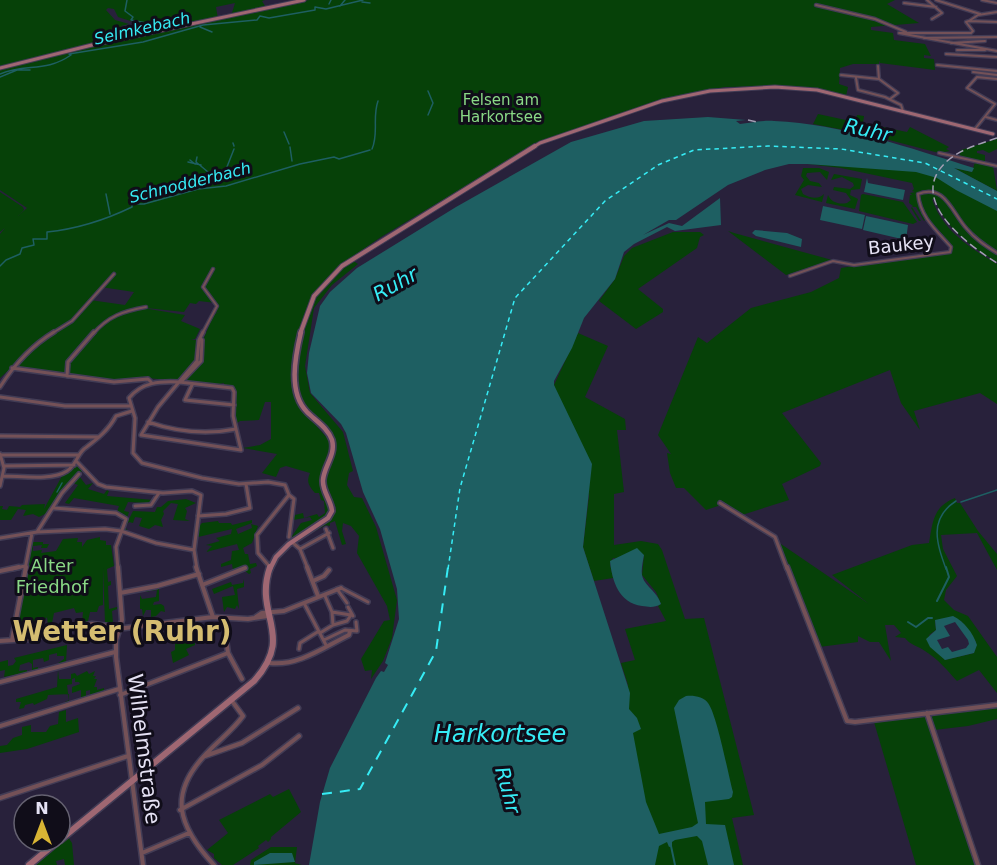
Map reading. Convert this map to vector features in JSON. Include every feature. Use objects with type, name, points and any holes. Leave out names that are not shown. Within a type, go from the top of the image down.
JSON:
[{"type":"main road","points":[[0,68],[280,2],[304,0]]},
{"type":"main road","points":[[72,830],[259,677],[270,663],[275,644],[266,587],[270,567],[290,539],[328,518],[333,508],[322,482],[332,451],[332,441],[327,432],[302,407],[296,387],[298,346],[309,306],[322,284],[342,266],[536,146],[676,98],[710,91],[787,87],[839,95],[993,134]]},
{"type":"main road","points":[[29,865],[44,853]]},
{"type":"street","points":[[927,0],[942,13],[932,19]]},
{"type":"street","points":[[936,0],[980,14],[997,12]]},
{"type":"street","points":[[982,0],[997,3]]},
{"type":"street","points":[[904,3],[909,2],[928,9],[936,7]]},
{"type":"street","points":[[816,5],[875,19],[908,32]]},
{"type":"street","points":[[993,13],[996,17]]},
{"type":"street","points":[[980,14],[966,22],[972,32],[899,34],[997,51]]},
{"type":"street","points":[[969,21],[997,22]]},
{"type":"street","points":[[926,39],[924,37],[997,37]]},
{"type":"street","points":[[951,43],[985,41]]},
{"type":"street","points":[[957,50],[987,49]]},
{"type":"street","points":[[946,54],[997,57]]},
{"type":"street","points":[[937,65],[997,73]]},
{"type":"street","points":[[878,66],[879,80]]},
{"type":"street","points":[[973,72],[997,73]]},
{"type":"street","points":[[841,75],[879,80],[898,93],[890,99]]},
{"type":"street","points":[[975,129],[995,104],[968,90],[968,86],[978,77],[997,79]]},
{"type":"street","points":[[856,78],[858,90],[890,99],[901,105],[903,111]]},
{"type":"street","points":[[992,107],[997,108]]},
{"type":"street","points":[[986,117],[997,120]]},
{"type":"street","points":[[939,153],[997,166]]},
{"type":"street","name":"Baukey","points":[[790,276],[833,261],[854,265],[950,252],[951,247],[928,222],[919,202],[918,194],[924,191],[939,193],[946,198],[960,222],[971,234],[997,253]]},
{"type":"street","points":[[213,269],[203,287],[217,306],[200,338],[202,340],[201,361],[179,383],[158,407],[142,432],[143,436],[242,450],[233,416],[234,392],[232,388],[179,383],[151,382],[141,385],[133,391],[129,398],[135,418],[132,450],[138,461],[197,476],[246,484],[280,483],[285,485],[294,502],[290,539],[300,549],[318,596]]},
{"type":"street","points":[[0,387],[10,369],[39,341],[72,321],[114,274]]},
{"type":"street","points":[[67,376],[68,362],[105,320],[127,310],[146,307]]},
{"type":"street","points":[[10,369],[114,382],[148,379],[151,382]]},
{"type":"street","points":[[192,384],[185,400],[234,405]]},
{"type":"street","points":[[0,397],[65,406],[131,409]]},
{"type":"street","points":[[3,476],[59,475],[66,472],[79,455],[109,429],[118,415],[131,409]]},
{"type":"street","points":[[148,422],[165,428],[203,433],[236,429]]},
{"type":"street","points":[[0,436],[99,437]]},
{"type":"street","points":[[0,486],[4,466],[0,455],[79,455]]},
{"type":"street","points":[[4,466],[75,463],[100,485],[159,493],[194,491],[201,495],[203,499],[198,516],[194,550],[202,585],[213,617]]},
{"type":"street","points":[[12,641],[25,566],[35,533],[62,493],[79,474]]},
{"type":"street","points":[[198,516],[226,514],[250,508],[246,484]]},
{"type":"street","points":[[135,506],[151,505],[159,493]]},
{"type":"street","points":[[270,567],[260,559],[255,539],[264,522],[284,504],[289,495]]},
{"type":"street","points":[[720,503],[775,537],[847,721],[855,722],[997,705]]},
{"type":"street","points":[[54,508],[120,514],[126,519],[121,531]]},
{"type":"street","points":[[0,538],[35,533],[105,529],[121,531],[143,540],[194,550]]},
{"type":"street","name":"Wilhelmstraße","points":[[121,531],[116,547],[122,620],[115,652],[143,865]]},
{"type":"street","points":[[300,549],[327,531],[333,548]]},
{"type":"street","points":[[0,571],[25,566]]},
{"type":"street","points":[[202,585],[245,568]]},
{"type":"street","points":[[313,581],[324,576],[329,570]]},
{"type":"street","points":[[120,593],[157,586],[199,574]]},
{"type":"street","points":[[0,641],[12,641],[89,624],[121,627],[213,617],[254,618],[284,611],[339,588]]},
{"type":"street","points":[[339,588],[368,602]]},
{"type":"street","points":[[339,588],[352,615]]},
{"type":"street","points":[[324,594],[332,612],[333,625]]},
{"type":"street","points":[[304,603],[325,643]]},
{"type":"street","points":[[332,612],[336,611],[341,615]]},
{"type":"street","points":[[332,619],[341,615],[352,615]]},
{"type":"street","points":[[299,649],[300,643],[333,625],[347,621],[352,615]]},
{"type":"street","points":[[224,618],[228,653],[242,679]]},
{"type":"street","points":[[270,663],[284,664],[345,630],[357,631],[356,622]]},
{"type":"street","points":[[325,643],[349,635],[350,632]]},
{"type":"street","points":[[0,682],[115,652]]},
{"type":"street","points":[[120,695],[228,653]]},
{"type":"street","points":[[0,726],[119,689]]},
{"type":"street","points":[[214,865],[189,833],[182,820],[180,797],[184,785],[203,757],[243,716],[231,700]]},
{"type":"street","points":[[203,757],[217,754],[242,743],[298,708]]},
{"type":"street","points":[[927,713],[978,865]]},
{"type":"street","points":[[180,810],[262,765],[299,735]]},
{"type":"street","points":[[0,798],[128,756]]},
{"type":"street","points":[[142,854],[189,833]]},
{"type":"green space","name":"Felsen am Harkortsee","points":[[0,0],[265,0],[262,1],[265,6],[256,9],[310,0],[895,0],[887,4],[919,23],[871,27],[871,30],[893,33],[894,40],[925,44],[931,56],[924,55],[924,58],[934,59],[935,70],[880,63],[879,60],[879,64],[853,64],[840,68],[839,84],[848,87],[846,96],[806,87],[725,87],[675,97],[536,144],[381,237],[339,266],[320,286],[308,305],[297,347],[297,400],[300,408],[330,441],[329,459],[320,484],[330,507],[329,512],[320,521],[290,539],[301,523],[312,520],[310,517],[293,520],[295,515],[303,513],[304,518],[317,514],[319,517],[325,513],[324,501],[321,500],[319,493],[315,493],[310,486],[308,479],[310,473],[286,466],[280,468],[276,477],[262,473],[277,454],[243,448],[260,445],[271,439],[271,402],[265,402],[259,420],[240,421],[236,424],[235,389],[224,386],[224,383],[215,385],[148,378],[114,381],[12,367],[0,378],[0,234],[5,228],[0,232],[0,192],[23,207],[24,210],[18,216],[27,208],[0,190]],"holes":[[[235,3],[231,16],[235,16],[92,46],[145,34],[142,28],[123,31],[121,26],[129,24],[115,20],[106,10],[108,8],[114,9],[118,17],[143,25],[149,32],[218,19],[216,7]],[[101,287],[134,292],[125,305],[90,300]],[[199,301],[216,303],[215,313],[220,312],[214,314],[203,340],[191,340],[195,339],[200,329],[181,321],[185,315],[137,307],[184,312],[190,303],[196,304]]]},
{"type":"green space","points":[[818,114],[855,122],[857,115],[864,116],[863,123],[907,132],[910,127],[949,147],[946,149],[950,151],[939,153],[870,135],[813,124]]},
{"type":"green space","points":[[997,139],[997,149],[989,153],[983,150],[977,151],[985,155],[985,162],[959,157],[961,150]]},
{"type":"green space","points":[[975,162],[993,166],[997,191],[954,168],[972,172]]},
{"type":"green space","points":[[807,164],[923,170],[997,208],[997,262],[960,236],[945,219],[935,199],[932,199],[943,220],[958,237],[997,264],[997,404],[980,393],[914,411],[920,430],[901,403],[890,370],[782,413],[821,463],[820,466],[782,484],[789,500],[742,515],[721,500],[718,503],[721,505],[706,510],[684,488],[676,488],[670,473],[667,453],[671,454],[658,435],[698,337],[707,343],[751,308],[811,292],[839,278],[841,268],[924,255],[943,255],[952,251],[944,237],[927,217],[920,203],[920,194],[935,191],[922,190],[916,194],[924,221],[916,207],[912,207],[909,203],[910,195],[912,195],[910,193],[915,192],[912,191],[914,189],[912,183],[841,168]]},
{"type":"green space","points":[[803,168],[819,168],[829,172],[827,180],[820,172],[807,173],[806,176],[810,181],[819,183],[822,187],[808,185],[801,189],[803,194],[811,197],[817,198],[824,194],[822,202],[795,195],[804,180],[801,176]]},
{"type":"green space","points":[[834,174],[862,179],[860,189],[851,190],[850,195],[858,199],[855,209],[826,203],[828,195],[838,203],[844,204],[851,200],[846,193],[833,190],[834,187],[850,189],[854,186],[853,183],[842,177],[831,180]]},
{"type":"green space","points":[[863,194],[903,202],[917,222],[913,224],[859,211]]},
{"type":"green space","points":[[912,207],[921,221],[919,221]]},
{"type":"green space","points":[[728,231],[734,233],[832,260],[786,275]]},
{"type":"green space","points":[[673,232],[700,232],[704,235],[700,237],[697,248],[638,289],[663,309],[663,312],[636,329],[599,301],[615,279],[624,256],[632,248]]},
{"type":"green space","points":[[352,260],[358,264],[332,285],[314,308],[305,366],[310,393],[343,432],[353,471],[349,473],[347,485],[354,497],[362,498],[376,527],[397,600],[392,638],[383,661],[371,679],[372,670],[365,671],[361,659],[384,621],[390,620],[387,606],[357,553],[359,536],[351,526],[343,523],[342,531],[346,544],[342,545],[335,521],[330,523],[330,526],[326,525],[297,541],[331,518],[336,508],[325,481],[334,456],[335,441],[330,430],[303,403],[299,392],[297,364],[302,333],[316,296],[328,281]]},
{"type":"green space","points":[[578,333],[608,346],[585,397],[625,419],[626,430],[617,430],[624,492],[614,494],[614,545],[641,541],[658,544],[685,619],[704,618],[754,815],[732,818],[743,865],[586,865],[628,685],[621,663],[635,660],[625,629],[666,621],[658,606],[661,604],[656,592],[642,575],[644,555],[627,553],[618,559],[613,558],[610,564],[613,578],[594,581],[583,547],[589,496],[554,385]]},
{"type":"green space","points":[[77,466],[83,470],[61,493],[49,512],[39,517],[33,514],[23,516],[26,510],[18,509],[11,520],[0,520],[0,506],[7,510],[9,506],[45,504],[44,509],[62,476]]},
{"type":"green space","points":[[79,476],[86,485],[93,483],[88,489],[104,494],[107,490],[109,491],[107,496],[153,500],[147,503],[128,502],[124,511],[129,512],[127,518],[124,514],[117,512],[119,506],[74,498],[69,504],[65,503],[78,485],[73,483]]},
{"type":"green space","points":[[955,498],[957,503],[960,503],[978,531],[997,554],[997,570],[977,533],[941,535],[943,549],[957,576],[946,590],[944,600],[954,610],[968,616],[997,657],[997,693],[979,670],[957,681],[930,654],[905,638],[895,637],[901,633],[894,625],[885,625],[891,661],[879,642],[870,642],[858,636],[858,642],[819,647],[778,542],[869,604],[832,575],[912,545],[929,543],[935,516],[938,510]],"holes":[[[935,621],[961,621],[976,642],[974,653],[945,660],[929,635],[936,630]]]},
{"type":"green space","points":[[186,499],[196,503],[185,508],[187,511],[185,519],[190,521],[173,520],[178,504],[171,503],[163,511],[161,520],[163,527],[155,525],[149,529],[139,526],[142,518],[135,517],[133,523],[129,522],[125,527],[133,511],[155,512],[157,507],[161,507],[168,501]]},
{"type":"green space","points":[[252,520],[252,523],[236,529],[238,534],[252,528],[251,524],[258,526],[252,543],[243,548],[245,554],[248,554],[250,564],[256,563],[257,566],[250,569],[249,574],[245,571],[248,570],[246,566],[233,570],[232,564],[221,567],[221,564],[231,560],[232,551],[239,550],[237,544],[206,552],[212,546],[206,545],[220,541],[216,538],[231,534],[232,529],[198,537],[199,522],[200,525],[218,521],[232,525]]},
{"type":"green space","name":"Alter Friedhof","points":[[100,537],[100,540],[106,541],[106,545],[111,545],[114,566],[107,569],[108,582],[111,581],[111,585],[108,586],[109,609],[117,607],[112,611],[113,623],[105,622],[103,568],[103,605],[99,606],[97,612],[90,612],[88,621],[82,623],[83,612],[76,613],[74,608],[54,613],[52,623],[48,625],[47,617],[40,626],[17,630],[33,542],[49,544],[47,548],[41,548],[42,545],[33,546],[33,551],[42,550],[41,553],[56,551],[63,539],[78,538],[77,542],[82,542],[82,547],[87,540]]},
{"type":"green space","points":[[244,579],[244,587],[237,589],[239,609],[237,605],[235,609],[227,607],[224,612],[222,597],[235,595],[233,586],[214,594],[212,589],[231,582],[232,585],[243,583]]},
{"type":"green space","points":[[159,589],[159,601],[154,602],[153,605],[161,604],[165,612],[161,611],[151,617],[151,610],[146,610],[143,616],[142,609],[140,609],[140,595],[142,599],[156,597],[157,590],[142,592]]},
{"type":"green space","points":[[200,626],[199,629],[205,628],[205,634],[195,637],[195,645],[186,649],[189,655],[173,663],[171,652],[175,650],[175,638],[179,636],[180,640],[183,636],[194,635],[195,627]]},
{"type":"green space","points":[[67,645],[66,662],[57,664],[64,659],[64,656],[57,656],[57,653],[49,655],[49,660],[44,662],[43,658],[33,660],[33,668],[38,667],[38,669],[32,670],[32,664],[29,662],[20,665],[19,671],[27,670],[27,672],[4,677],[5,670],[0,671],[0,662],[8,660],[8,666],[13,665],[16,661],[14,658]]},
{"type":"green space","points":[[58,670],[59,679],[71,679],[71,674],[75,673],[77,676],[87,671],[89,674],[95,671],[93,676],[97,679],[94,687],[97,687],[97,690],[104,688],[104,691],[90,695],[90,690],[86,691],[86,697],[81,698],[81,690],[72,693],[72,687],[80,684],[75,682],[75,678],[72,679],[72,684],[67,685],[68,694],[48,695],[47,699],[19,709],[21,702],[16,702],[16,699],[57,687]]},
{"type":"green space","points":[[997,707],[997,719],[968,726],[934,730],[931,720],[933,715]]},
{"type":"green space","points":[[66,710],[66,722],[78,718],[79,732],[27,749],[0,753],[0,746],[7,745],[13,738],[22,735],[22,727],[31,725],[31,732],[46,732],[50,726],[58,724],[59,712]]},
{"type":"green space","points":[[926,717],[976,865],[916,865],[874,722]]},
{"type":"green space","points":[[289,789],[301,812],[268,842],[266,840],[258,846],[259,848],[233,865],[222,865],[214,858],[214,854],[207,850],[228,833],[219,820],[270,794],[273,797]]},
{"type":"green space","points":[[72,843],[74,865],[65,865],[64,859],[56,861],[57,865],[36,865],[50,853],[72,853]]},
{"type":"green space","points":[[271,847],[297,847],[295,863],[302,865],[250,865],[251,860]]},
{"type":"water","name":"Harkortsee","points":[[708,117],[746,120],[736,121],[740,124],[761,121],[799,123],[876,138],[974,168],[972,172],[954,168],[997,191],[997,211],[937,178],[916,172],[807,164],[789,164],[765,170],[728,185],[676,220],[669,220],[643,235],[669,223],[682,226],[720,198],[721,225],[675,231],[667,227],[634,244],[624,252],[615,279],[584,318],[572,348],[554,381],[592,464],[583,547],[630,693],[629,709],[637,718],[641,729],[633,733],[646,802],[659,834],[692,827],[698,823],[674,708],[679,700],[686,696],[704,699],[715,719],[733,792],[729,799],[705,802],[706,824],[725,825],[734,865],[708,865],[702,841],[697,836],[675,840],[669,847],[667,842],[659,846],[655,865],[309,865],[320,802],[330,768],[376,678],[381,671],[384,672],[388,665],[385,663],[399,619],[397,589],[380,529],[363,492],[346,433],[341,424],[311,393],[307,373],[309,353],[320,306],[330,292],[357,268],[456,207],[571,142],[644,121]]},
{"type":"water","points":[[867,178],[868,183],[905,190],[903,200],[864,192]]},
{"type":"water","points":[[823,206],[865,215],[862,229],[820,220]]},
{"type":"water","points":[[866,216],[908,225],[906,240],[863,230]]},
{"type":"water","points":[[755,230],[787,233],[802,239],[801,247],[756,236],[752,233]]},
{"type":"water","points":[[637,548],[644,555],[643,579],[661,604],[656,606],[642,606],[628,601],[622,596],[615,583],[610,561]]},
{"type":"water","points":[[953,616],[961,621],[968,628],[977,645],[974,653],[945,660],[930,647],[926,639],[936,630],[935,620]],"holes":[[[955,622],[969,644],[966,648],[952,652],[948,647],[942,649],[937,640],[950,636],[944,626]]]},
{"type":"water","points":[[270,853],[292,853],[295,862],[254,865],[254,862]]},
{"type":"waterway","points":[[127,0],[125,11],[133,17],[131,20],[151,24],[155,31]]},
{"type":"waterway","points":[[329,4],[331,0]]},
{"type":"waterway","name":"Selmkebach","points":[[340,5],[345,0]]},
{"type":"waterway","name":"Selmkebach","points":[[340,5],[363,0]]},
{"type":"waterway","name":"Selmkebach","points":[[362,2],[370,3]]},
{"type":"waterway","name":"Selmkebach","points":[[0,74],[53,64],[71,55],[69,54],[143,42],[203,25],[257,20],[260,16],[269,18],[315,10],[315,7],[326,9],[340,5]]},
{"type":"waterway","points":[[200,27],[212,32]]},
{"type":"waterway","name":"Selmkebach","points":[[0,77],[17,70],[30,70]]},
{"type":"waterway","points":[[428,91],[433,103],[428,115]]},
{"type":"waterway","name":"Schnodderbach","points":[[372,149],[378,101]]},
{"type":"waterway","points":[[284,132],[289,144]]},
{"type":"waterway","points":[[290,147],[292,161]]},
{"type":"waterway","points":[[223,177],[234,149]]},
{"type":"waterway","name":"Schnodderbach","points":[[0,266],[6,260],[20,254],[22,248],[34,245],[33,239],[47,239],[47,232],[69,229],[101,220],[132,207],[132,204],[144,204],[198,189],[226,186],[300,164],[334,157],[339,159],[370,150]]},
{"type":"waterway","points":[[197,157],[196,162],[199,165]]},
{"type":"waterway","points":[[190,160],[194,163]]},
{"type":"waterway","points":[[188,162],[194,163]]},
{"type":"waterway","points":[[194,163],[199,165]]},
{"type":"waterway","points":[[199,165],[208,172],[208,181]]},
{"type":"waterway","points":[[106,194],[110,214]]},
{"type":"waterway","points":[[57,492],[62,483]]},
{"type":"waterway","points":[[961,502],[997,490]]},
{"type":"waterway","points":[[946,569],[938,541],[938,524],[947,508],[956,501]]},
{"type":"waterway","points":[[937,601],[949,577],[946,567]]},
{"type":"waterway","points":[[908,622],[916,627],[928,618],[932,618]]},
{"type":"waterway","points":[[671,846],[675,865]]},
{"type":"ferry route","points":[[448,569],[460,488],[515,298],[605,201],[658,165],[694,150],[768,146],[841,149],[925,163],[997,199]]},
{"type":"ferry route","points":[[322,794],[360,789],[436,651],[448,567]]},
{"type":"railway","points":[[748,120],[757,122]]},
{"type":"railway","points":[[997,138],[952,157],[936,177],[933,191],[937,206],[946,220],[971,245],[997,263]]},
{"type":"district","name":"Wetter (Ruhr)","points":[[122,631]]},
{"type":"water label","name":"Ruhr","points":[[868,130]]},
{"type":"water label","name":"Ruhr","points":[[395,284]]},
{"type":"water label","name":"Ruhr","points":[[508,790]]}]
